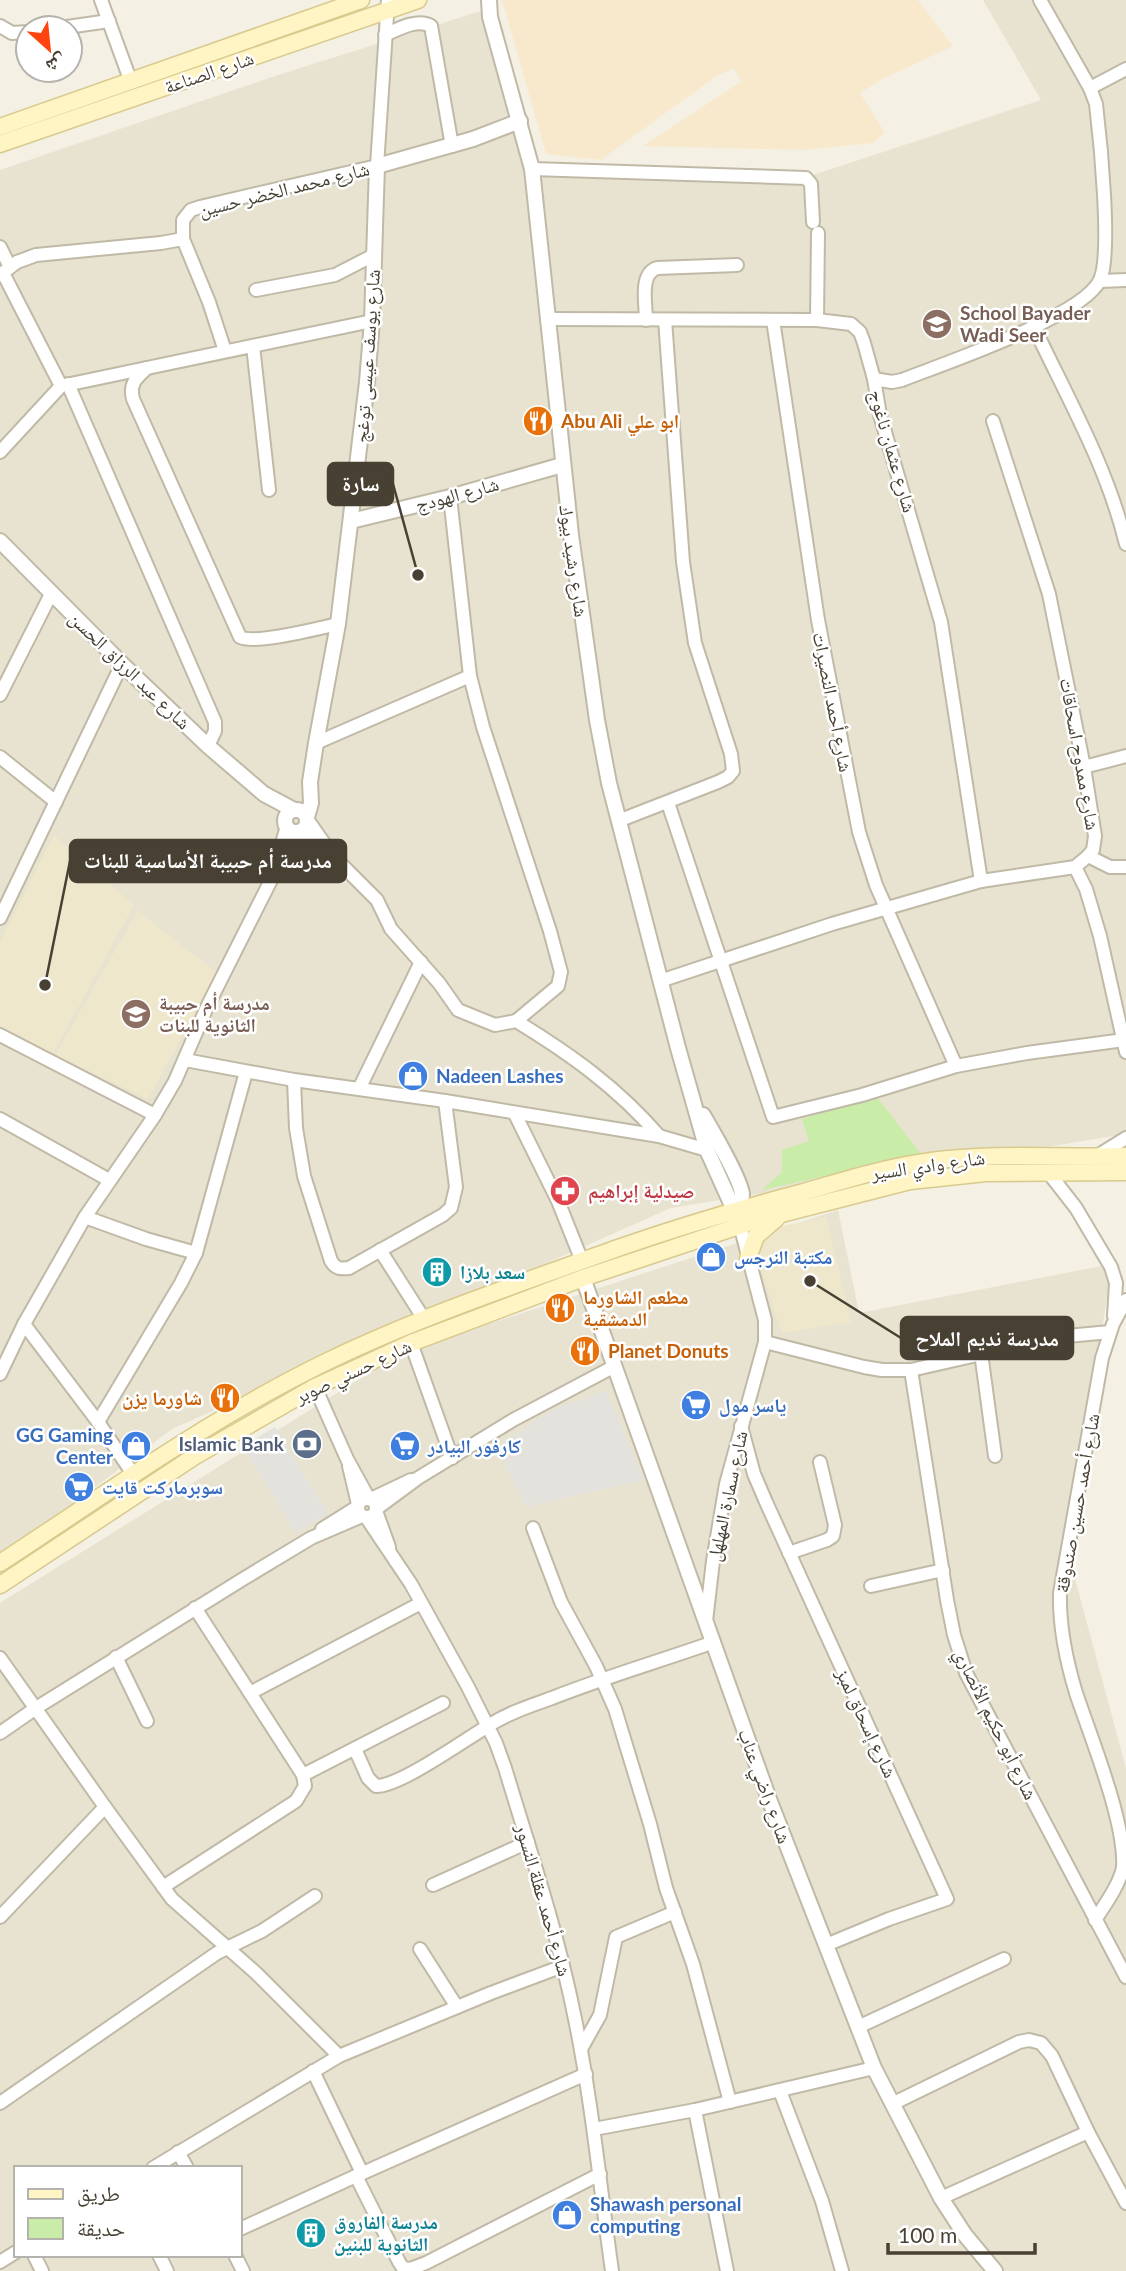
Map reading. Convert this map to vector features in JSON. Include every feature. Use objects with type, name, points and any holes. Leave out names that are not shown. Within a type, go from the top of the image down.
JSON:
[{"type":"main road","name":"شارع الصناعة","points":[[0,127],[360,0]]},
{"type":"main road","name":"شارع الصناعة","points":[[0,144],[388,5],[418,0]]},
{"type":"main road","name":"شارع وادي السير","points":[[738,1217],[857,1176],[928,1162],[1001,1155],[1126,1156]]},
{"type":"main road","name":"شارع وادي السير","points":[[738,1217],[785,1213],[910,1181],[986,1173],[1126,1172]]},
{"type":"main road","points":[[748,1258],[756,1236],[785,1213]]},
{"type":"main road","name":"شارع حسني صوبر","points":[[0,1563],[224,1417],[325,1362],[424,1319],[582,1261],[738,1217]]},
{"type":"main road","name":"شارع حسني صوبر","points":[[0,1585],[195,1456],[315,1387],[411,1343],[738,1217]]},
{"type":"main road","points":[[469,1302],[475,1318]]},
{"type":"street","points":[[101,0],[131,82]]},
{"type":"street","name":"شارع رشيد بيوك","points":[[478,0],[490,17]]},
{"type":"street","name":"شارع رشيد بيوك","points":[[489,0],[490,17],[532,169],[562,465],[597,720],[618,821],[707,1150],[738,1217]]},
{"type":"street","points":[[874,379],[892,382],[901,380],[1001,341],[1074,306],[1100,281],[1105,233],[1097,110],[1090,88],[1040,0]]},
{"type":"street","name":"شارع يوسف عيسى توغج","points":[[297,821],[310,782],[338,624],[351,521],[372,321],[377,166],[388,5]]},
{"type":"street","points":[[84,24],[108,21]]},
{"type":"street","points":[[385,35],[424,22],[431,26],[452,145]]},
{"type":"street","points":[[1090,88],[1126,69]]},
{"type":"street","name":"شارع محمد الخضر حسين","points":[[225,351],[209,302],[183,239],[183,220],[191,210],[377,166],[452,145],[520,121]]},
{"type":"street","points":[[532,169],[806,178],[811,184],[816,228],[817,320]]},
{"type":"street","points":[[4,272],[36,255],[183,239]]},
{"type":"street","points":[[0,247],[4,272],[65,385],[215,722],[215,731],[208,746]]},
{"type":"street","points":[[256,290],[335,275],[374,255]]},
{"type":"street","points":[[646,320],[646,277],[650,271],[657,268],[737,265]]},
{"type":"street","points":[[1100,281],[1126,280]]},
{"type":"street","name":"شارع عثمان ناغوج","points":[[547,319],[817,320],[847,323],[857,328],[862,336],[874,379],[880,415],[941,622],[981,881]]},
{"type":"street","points":[[618,821],[728,777],[733,771],[733,762],[701,664],[688,599],[665,320]]},
{"type":"street","name":"شارع أحمد النصيرات","points":[[773,320],[806,547],[849,784],[865,855],[956,1066]]},
{"type":"street","points":[[0,452],[65,385],[372,321]]},
{"type":"street","points":[[1033,325],[1101,467],[1126,544]]},
{"type":"street","points":[[253,345],[269,490]]},
{"type":"street","points":[[147,368],[132,384],[133,400],[240,637],[262,639],[338,624]]},
{"type":"street","name":"شارع ممدوح اسحاقات","points":[[993,421],[1047,586],[1084,767],[1095,836],[1093,850],[1075,867]]},
{"type":"street","name":"شارع الهودج","points":[[351,521],[450,497],[562,465]]},
{"type":"street","points":[[450,497],[470,676],[483,727],[550,930],[561,972],[558,986],[516,1021],[574,1057],[608,1084],[659,1136]]},
{"type":"street","name":"شارع عبد الرزاق الحسن","points":[[0,541],[122,664],[208,746],[264,794],[278,815],[297,821],[377,900],[391,929],[458,1010],[495,1026],[516,1021]]},
{"type":"street","points":[[0,695],[51,594]]},
{"type":"street","points":[[0,918],[122,664]]},
{"type":"street","points":[[316,743],[470,676]]},
{"type":"street","points":[[1084,767],[1126,756]]},
{"type":"street","points":[[0,757],[56,802]]},
{"type":"street","points":[[660,981],[721,962],[887,907],[981,881],[1075,867],[1093,909],[1125,1046],[1027,1053],[956,1066],[849,1098],[773,1117],[721,962],[668,803]]},
{"type":"street","points":[[0,1374],[24,1324],[85,1217],[155,1115],[185,1060],[207,1007],[273,876],[297,821]]},
{"type":"street","points":[[1088,856],[1110,867],[1126,867]]},
{"type":"street","points":[[359,1088],[421,962]]},
{"type":"street","points":[[0,1035],[155,1115]]},
{"type":"street","points":[[185,1060],[294,1080],[445,1101],[659,1136],[707,1150]]},
{"type":"street","points":[[98,1422],[113,1401],[196,1253],[246,1072]]},
{"type":"street","points":[[294,1080],[296,1128],[304,1176],[331,1261],[337,1268],[349,1268],[451,1208],[456,1187],[445,1101]]},
{"type":"street","name":"شارع رشيد بيوك","points":[[693,1098],[718,1139],[740,1189],[738,1217]]},
{"type":"street","points":[[515,1114],[558,1201],[582,1261]]},
{"type":"street","points":[[0,1119],[109,1180]]},
{"type":"street","points":[[1096,1157],[1126,1138]]},
{"type":"street","name":"شارع أحمد حسين صندوقة","points":[[1048,1172],[1076,1208],[1111,1267],[1115,1283],[1111,1328]]},
{"type":"street","points":[[85,1217],[146,1239],[196,1253]]},
{"type":"street","name":"شارع سمارة المهلهل","points":[[706,1621],[724,1497],[765,1342],[765,1320],[738,1217]]},
{"type":"street","points":[[380,1250],[424,1319]]},
{"type":"street","name":"شارع راضي عناب","points":[[583,1278],[769,1799],[874,2068],[941,2198],[965,2235],[995,2271]]},
{"type":"street","name":"شارع أحمد حسين صندوقة","points":[[1095,1920],[1115,1889],[1123,1867],[1126,1845],[1121,1817],[1076,1693],[1062,1639],[1060,1593],[1102,1358],[1111,1328],[1126,1300]]},
{"type":"street","points":[[24,1324],[98,1422],[133,1474]]},
{"type":"street","points":[[765,1342],[864,1367],[911,1370],[981,1353],[1111,1328]]},
{"type":"street","points":[[411,1343],[452,1458]]},
{"type":"street","points":[[981,1353],[995,1456]]},
{"type":"street","points":[[0,1733],[116,1657],[311,1538],[367,1508],[546,1401],[613,1367]]},
{"type":"street","name":"شارع أبو حكيم الأنصاري","points":[[911,1370],[954,1636],[966,1673],[1126,1976]]},
{"type":"street","name":"شارع أحمد عقلة النسور","points":[[315,1387],[367,1508],[488,1726],[502,1761],[563,1966],[581,2049],[600,2174],[608,2269]]},
{"type":"street","name":"شارع إسحاق لمبز","points":[[741,1426],[754,1474],[947,1899],[826,1945]]},
{"type":"street","points":[[789,1553],[833,1536],[835,1525],[820,1462]]},
{"type":"street","points":[[533,1528],[561,1602],[602,1679],[620,1724],[693,1964],[730,2102]]},
{"type":"street","points":[[871,1586],[943,1570]]},
{"type":"street","points":[[250,1693],[421,1603]]},
{"type":"street","points":[[163,1887],[296,1801],[303,1792],[303,1775],[195,1608]]},
{"type":"street","points":[[355,1749],[368,1778],[378,1786],[387,1784],[418,1769],[515,1712],[602,1679],[714,1642]]},
{"type":"street","points":[[116,1657],[147,1721]]},
{"type":"street","points":[[0,1658],[172,1899],[294,2009],[339,2056]]},
{"type":"street","points":[[303,1775],[443,1703]]},
{"type":"street","points":[[0,1917],[105,1807]]},
{"type":"street","points":[[433,1885],[528,1842]]},
{"type":"street","points":[[0,2103],[95,2035],[228,1948],[262,1931],[315,1896]]},
{"type":"street","points":[[581,2049],[600,2015],[616,1937],[675,1912]]},
{"type":"street","points":[[420,1949],[457,2007]]},
{"type":"street","points":[[858,2027],[1004,1959]]},
{"type":"street","points":[[156,2166],[339,2056],[563,1966]]},
{"type":"street","points":[[892,2104],[1007,2047],[1029,2040],[1041,2043],[1052,2056],[1126,2203]]},
{"type":"street","points":[[594,2129],[695,2110],[874,2068]]},
{"type":"street","points":[[313,2071],[403,2267],[410,2269],[600,2174]]},
{"type":"street","points":[[242,2228],[586,2074]]},
{"type":"street","points":[[780,2091],[822,2201],[842,2271]]},
{"type":"street","points":[[695,2110],[727,2271]]},
{"type":"street","points":[[941,2198],[1088,2132]]},
{"type":"street","points":[[178,2152],[186,2166]]},
{"type":"shaded area","points":[[502,0],[918,0],[953,46],[881,80],[860,93],[885,133],[873,143],[804,150],[643,146],[742,81],[733,68],[715,77],[601,160],[546,154]]},
{"type":"shaded area","points":[[983,0],[1126,0],[1126,1134],[671,1208],[172,1429],[0,1559],[0,170],[275,76],[484,10],[526,174],[807,177],[1041,100]]},
{"type":"shaded area","points":[[54,835],[134,905],[51,1057],[0,1028],[0,942]]},
{"type":"shaded area","name":"مدرسة أم حبيبة الثانوية للبنات","points":[[138,911],[217,973],[148,1099],[55,1055]]},
{"type":"shaded area","points":[[838,1210],[859,1313],[1112,1264],[1068,1553],[1126,1768],[1126,2271],[0,2271],[0,1603],[403,1352]]},
{"type":"shaded area","points":[[826,1217],[851,1322],[782,1333],[757,1258],[758,1243],[777,1227]]},
{"type":"shaded area","points":[[606,1391],[644,1480],[526,1507],[497,1447],[554,1409]]},
{"type":"shaded area","points":[[275,1427],[328,1514],[296,1533],[243,1446]]},
{"type":"green space","points":[[877,1097],[922,1155],[762,1190],[782,1172],[782,1150],[809,1141],[802,1119]]},
{"type":"place","name":"School Bayader Wadi Seer","points":[[937,324]]},
{"type":"place","name":"Abu Ali ابو علي","points":[[538,421]]},
{"type":"place","name":"سارة","points":[[418,575]]},
{"type":"place","name":"مدرسة أم حبيبة الأساسية للبنات","points":[[45,985]]},
{"type":"place","name":"مدرسة أم حبيبة الثانوية للبنات","points":[[136,1014]]},
{"type":"place","name":"Nadeen Lashes","points":[[413,1076]]},
{"type":"place","name":"صيدلية إبراهيم","points":[[565,1191]]},
{"type":"place","name":"مكتبة النرجس","points":[[711,1257]]},
{"type":"place","name":"سعد بلازا","points":[[437,1272]]},
{"type":"place","name":"مدرسة نديم الملاح","points":[[810,1281]]},
{"type":"place","name":"مطعم الشاورما الدمشقية","points":[[560,1308]]},
{"type":"place","name":"Planet Donuts","points":[[585,1351]]},
{"type":"place","name":"شاورما يزن","points":[[225,1398]]},
{"type":"place","name":"ياسر مول","points":[[696,1405]]},
{"type":"place","name":"Islamic Bank","points":[[307,1444]]},
{"type":"place","name":"GG Gaming Center","points":[[136,1446]]},
{"type":"place","name":"كارفور البيادر","points":[[405,1446]]},
{"type":"place","name":"سوبرماركت قايت","points":[[79,1487]]},
{"type":"place","name":"Shawash personal computing","points":[[567,2215]]},
{"type":"place","name":"مدرسة الفاروق الثانوية للبنين","points":[[311,2233]]}]
